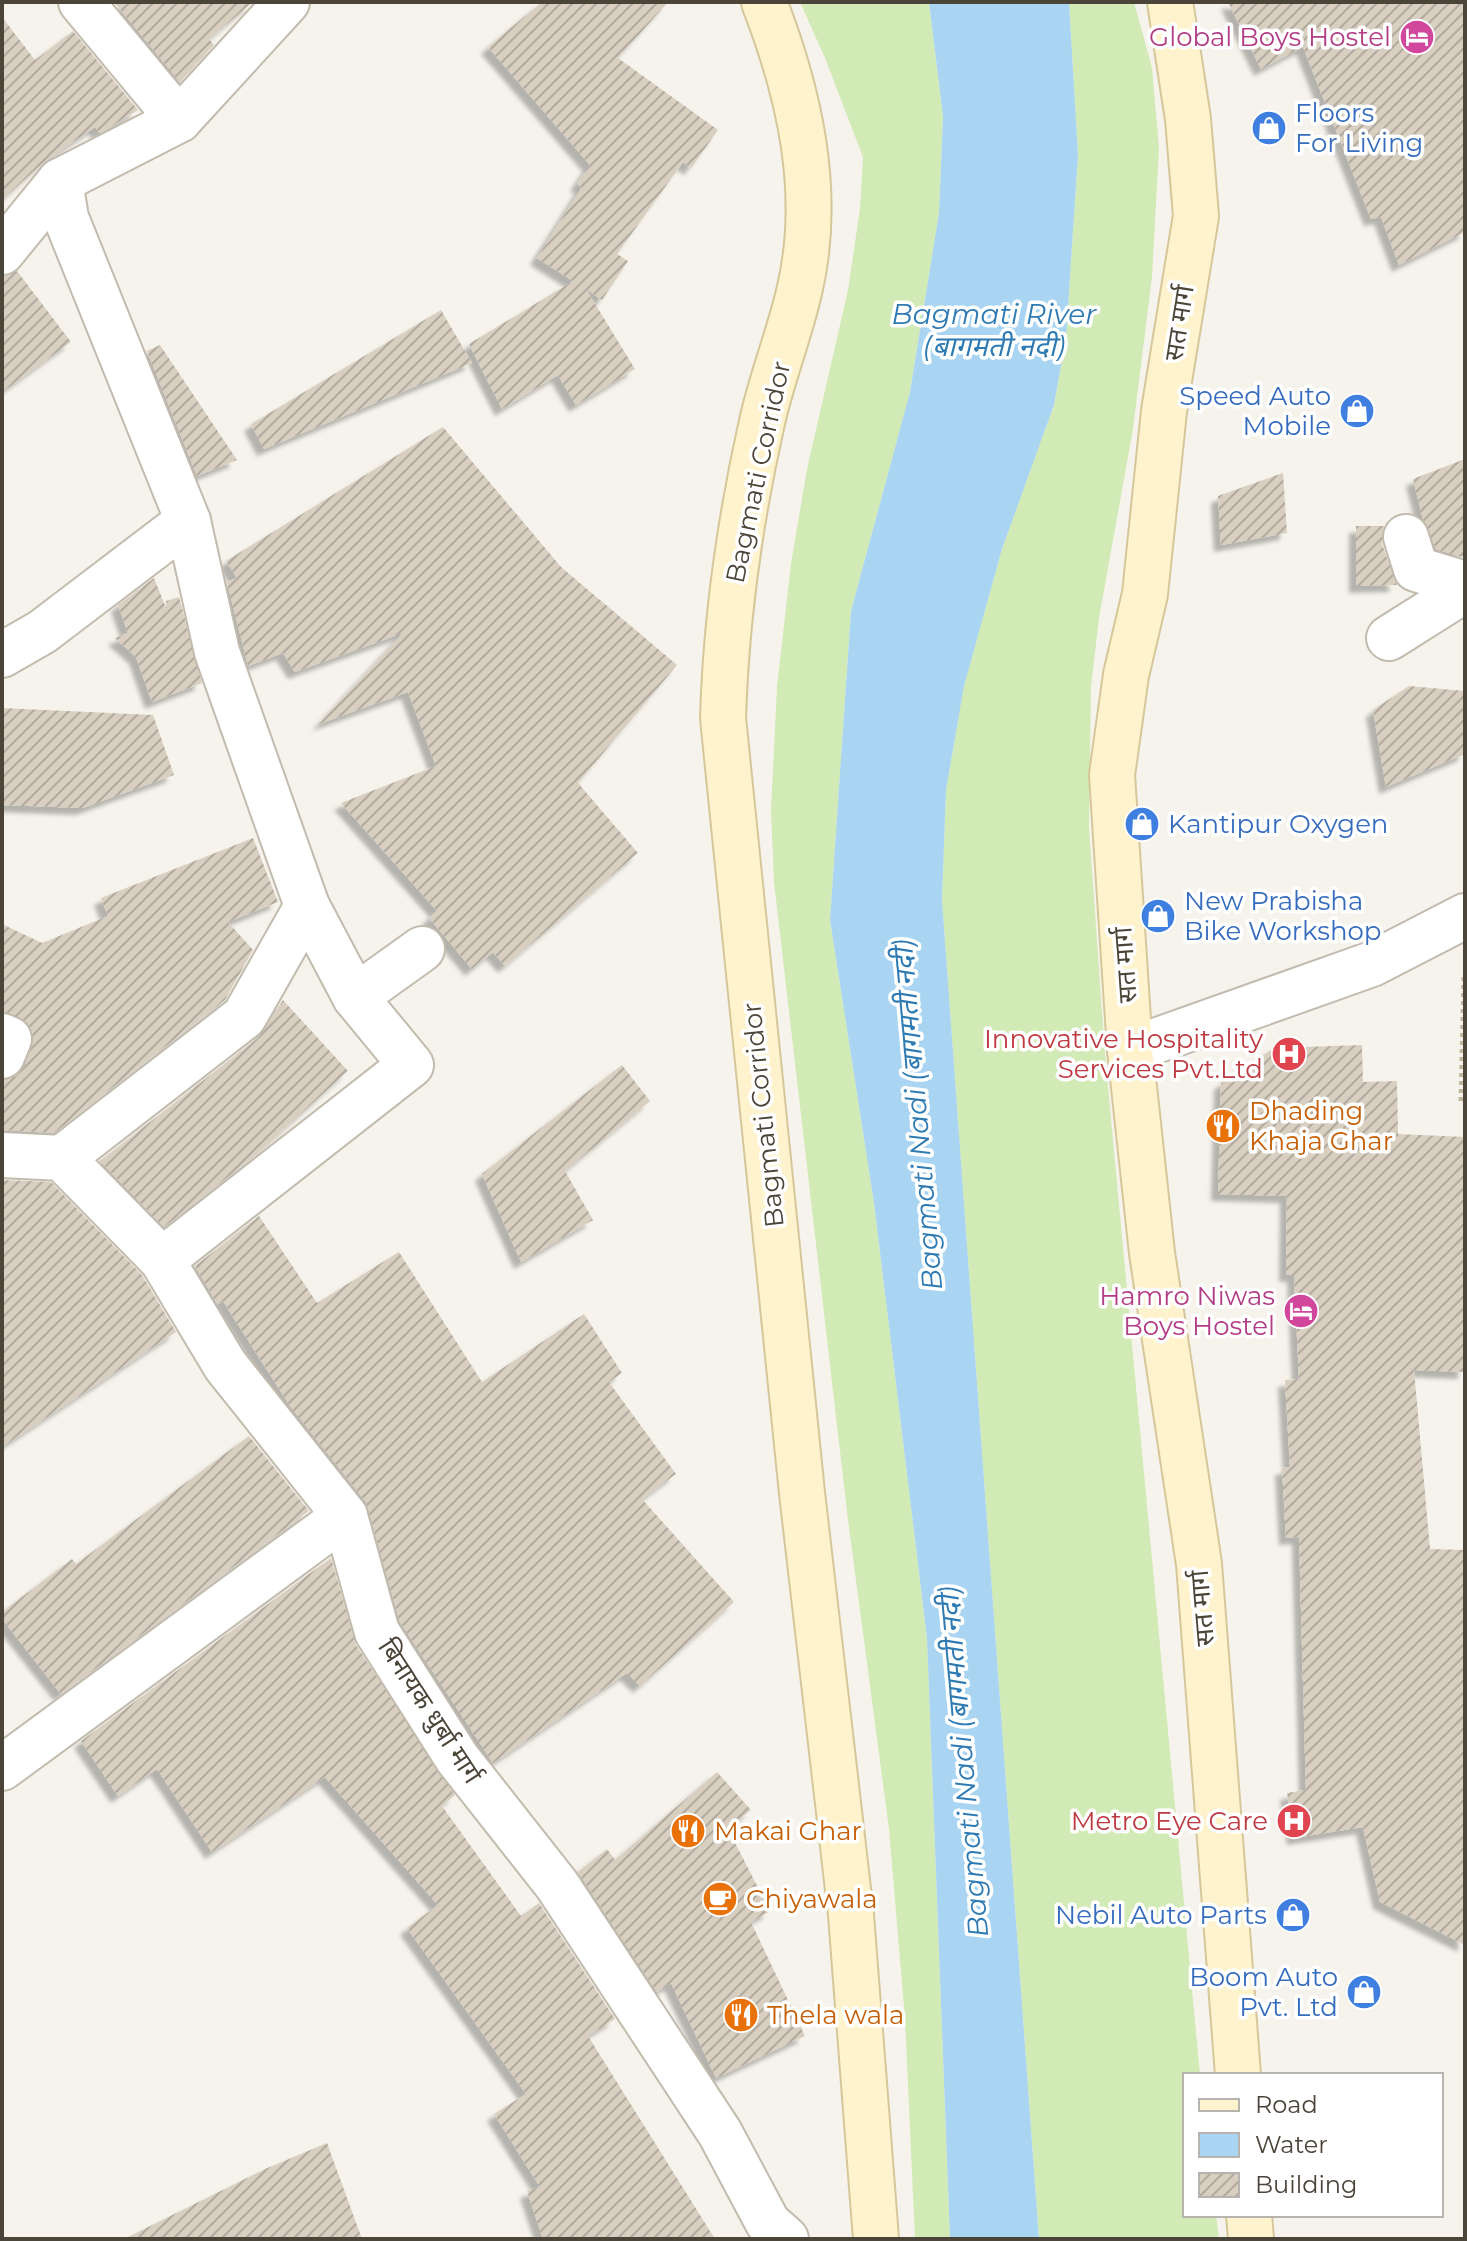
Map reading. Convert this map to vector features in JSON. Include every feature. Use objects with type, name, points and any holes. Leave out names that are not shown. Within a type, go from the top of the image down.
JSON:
[{"type":"main road","name":"Bagmati Corridor","points":[[764,2],[797,105],[807,168],[808,230],[800,290],[763,420],[739,538],[725,652],[723,718],[802,1493],[851,1915],[876,2239]]},
{"type":"main road","name":"सत मार्ग","points":[[1170,2],[1188,119],[1196,216],[1164,411],[1145,594],[1126,675],[1112,775],[1130,1050],[1152,1253],[1199,1564],[1238,2073]]},
{"type":"main road","points":[[1249,2217],[1251,2239]]},
{"type":"street","points":[[81,2],[179,120]]},
{"type":"street","points":[[2,252],[60,181],[179,120],[287,2]]},
{"type":"street","points":[[60,181],[66,218],[188,521],[217,652],[307,906],[355,997],[411,1065],[162,1260]]},
{"type":"street","points":[[2,655],[42,632],[188,521]]},
{"type":"street","points":[[1406,537],[1416,569],[1465,584]]},
{"type":"street","points":[[1389,638],[1465,590]]},
{"type":"street","points":[[2,1155],[62,1158],[244,1017],[307,906]]},
{"type":"street","points":[[1130,1050],[1372,964],[1465,916]]},
{"type":"street","points":[[355,997],[422,949]]},
{"type":"street","points":[[2,1036],[9,1039],[2,1056]]},
{"type":"street","name":"बिनायक धुर्बा मार्ग","points":[[62,1158],[162,1260],[225,1365],[345,1516],[377,1632],[457,1758],[557,1885],[720,2133],[768,2223],[786,2239]]},
{"type":"street","points":[[2,1768],[345,1516]]},
{"type":"path","points":[[1464,963],[1461,1101],[1465,1102]]},
{"type":"green space","points":[[800,2],[929,2],[943,117],[939,213],[910,392],[851,611],[830,920],[874,1203],[927,1638],[950,2239],[915,2239],[905,2019],[889,1829],[848,1520],[774,882],[771,810],[777,687],[791,564],[807,469],[848,290],[860,209],[863,157]]},
{"type":"green space","points":[[1069,2],[1134,2],[1152,68],[1159,148],[1152,277],[1133,429],[1099,618],[1091,687],[1089,827],[1105,1054],[1200,2073],[1183,2073],[1183,2217],[1216,2217],[1219,2239],[1039,2239],[942,901],[946,790],[964,685],[1002,549],[1054,405],[1066,338],[1078,155]]},
{"type":"water","name":"Bagmati River (बागमती नदी)","points":[[929,2],[1069,2],[1078,155],[1066,338],[1054,405],[1002,549],[964,686],[946,790],[942,900],[1039,2239],[950,2239],[927,1638],[874,1203],[830,920],[851,611],[910,392],[939,213],[943,117]]},
{"type":"building","points":[[114,2],[253,2],[209,39],[214,45],[180,82]]},
{"type":"building","points":[[542,2],[668,2],[618,58],[718,130],[691,168],[683,162],[617,254],[628,261],[602,300],[586,289],[635,369],[576,405],[558,375],[502,409],[469,344],[573,281],[537,258],[582,187],[577,184],[590,165],[488,47]]},
{"type":"building","points":[[1228,2],[1465,2],[1465,232],[1399,265],[1381,217],[1371,219],[1303,47],[1261,69]]},
{"type":"building","points":[[2,17],[35,60],[73,31],[138,110],[100,133],[95,127],[45,161],[2,200]]},
{"type":"building","points":[[17,271],[71,342],[2,392],[2,276]]},
{"type":"building","points":[[441,310],[472,363],[264,449],[251,424]]},
{"type":"building","points":[[160,345],[237,460],[197,476],[147,351]]},
{"type":"building","points":[[443,427],[561,567],[677,665],[578,783],[638,853],[505,966],[493,952],[472,969],[429,918],[437,911],[341,803],[436,766],[408,692],[319,724],[403,633],[295,672],[283,653],[248,666],[227,582],[237,578],[226,561]]},
{"type":"building","points":[[1465,459],[1465,558],[1436,549],[1423,519],[1413,479]]},
{"type":"building","points":[[1283,473],[1287,533],[1221,545],[1218,496]]},
{"type":"building","points":[[1356,526],[1384,526],[1382,544],[1397,585],[1356,586]]},
{"type":"building","points":[[154,578],[168,613],[166,601],[179,597],[202,683],[152,702],[136,657],[115,638],[128,633],[118,605]]},
{"type":"building","points":[[1409,686],[1465,691],[1465,754],[1386,787],[1373,710]]},
{"type":"building","points":[[2,708],[153,715],[174,775],[83,808],[2,805]]},
{"type":"building","points":[[253,838],[278,902],[228,922],[253,950],[225,1000],[54,1133],[2,1130],[2,1080],[17,1076],[25,1066],[34,1037],[28,1023],[2,1012],[2,924],[42,943],[108,916],[101,898]]},
{"type":"building","points":[[283,1000],[348,1071],[257,1154],[164,1227],[100,1161],[259,1037]]},
{"type":"building","points":[[1362,1045],[1363,1082],[1397,1081],[1398,1134],[1465,1137],[1465,1372],[1414,1370],[1430,1549],[1465,1550],[1465,1945],[1380,1902],[1363,1827],[1294,1838],[1287,1793],[1306,1790],[1299,1537],[1286,1538],[1282,1468],[1290,1467],[1285,1380],[1299,1379],[1294,1275],[1286,1275],[1287,1196],[1218,1194],[1221,1083],[1274,1048]]},
{"type":"building","points":[[622,1065],[650,1101],[565,1171],[593,1220],[521,1262],[482,1174]]},
{"type":"building","points":[[2,1180],[51,1182],[142,1275],[176,1332],[2,1447]]},
{"type":"building","points":[[259,1216],[317,1303],[399,1252],[482,1382],[584,1314],[622,1373],[609,1382],[676,1474],[642,1499],[734,1602],[640,1686],[627,1673],[493,1763],[400,1622],[366,1502],[290,1406],[223,1301],[218,1305],[195,1266]]},
{"type":"building","points":[[249,1436],[309,1511],[61,1694],[2,1619],[2,1612],[72,1559],[76,1564]]},
{"type":"building","points":[[331,1558],[356,1645],[455,1795],[442,1806],[521,1916],[539,1903],[615,2019],[588,2036],[715,2239],[543,2239],[527,2191],[540,2187],[494,2114],[526,2094],[407,1928],[438,1905],[325,1777],[212,1852],[157,1769],[118,1796],[81,1741]]},
{"type":"building","points":[[717,1772],[751,1810],[728,1829],[770,1911],[751,1922],[805,2036],[716,2078],[671,1983],[657,1992],[578,1872],[607,1849],[615,1860]]},
{"type":"building","points":[[327,2143],[362,2239],[124,2239],[265,2169]]},
{"type":"place","name":"Global Boys Hostel","points":[[1417,37]]},
{"type":"place","name":"Floors For Living","points":[[1269,128]]},
{"type":"place","name":"Speed Auto Mobile","points":[[1357,411]]},
{"type":"place","name":"Kantipur Oxygen","points":[[1142,824]]},
{"type":"place","name":"New Prabisha Bike Workshop","points":[[1158,916]]},
{"type":"place","name":"Innovative Hospitality Services Pvt.Ltd","points":[[1289,1054]]},
{"type":"place","name":"Dhading Khaja Ghar","points":[[1223,1126]]},
{"type":"place","name":"Hamro Niwas Boys Hostel","points":[[1301,1311]]},
{"type":"place","name":"Metro Eye Care","points":[[1294,1821]]},
{"type":"place","name":"Makai Ghar","points":[[688,1831]]},
{"type":"place","name":"Chiyawala","points":[[720,1899]]},
{"type":"place","name":"Nebil Auto Parts","points":[[1293,1915]]},
{"type":"place","name":"Boom Auto Pvt. Ltd","points":[[1364,1992]]},
{"type":"place","name":"Thela wala","points":[[741,2015]]},
{"type":"water label","name":"Bagmati Nadi (बागमती नदी)","points":[[917,1115]]},
{"type":"water label","name":"Bagmati Nadi (बागमती नदी)","points":[[963,1762]]}]
